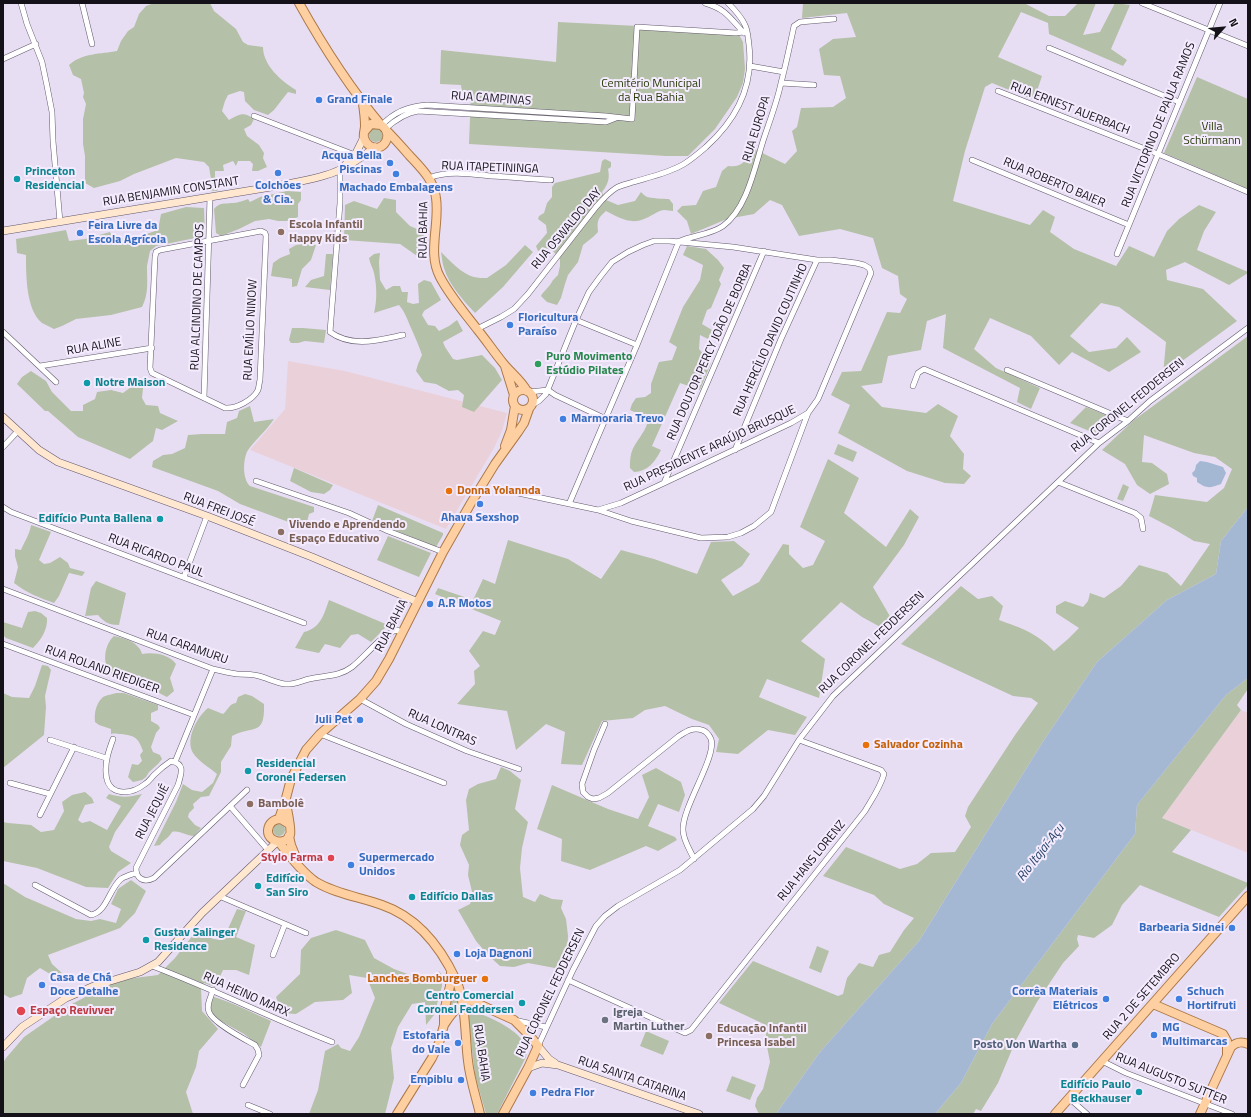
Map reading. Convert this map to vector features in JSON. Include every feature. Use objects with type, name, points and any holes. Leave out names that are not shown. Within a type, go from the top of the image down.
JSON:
[{"type":"main road","name":"RUA BAHIA","points":[[299,3],[330,56],[363,103],[429,178],[436,198],[437,208],[434,251],[436,270],[448,291],[504,364],[522,382],[528,391]]},
{"type":"main road","name":"RUA BAHIA","points":[[363,103],[365,117],[364,134]]},
{"type":"main road","points":[[371,124],[384,127],[387,134],[386,141],[378,147],[372,147],[366,143],[364,134],[366,128],[371,124]]},
{"type":"main road","name":"RUA BAHIA","points":[[378,147],[396,147],[410,156]]},
{"type":"main road","name":"RUA BAHIA","points":[[504,364],[514,395]]},
{"type":"main road","points":[[521,390],[528,391],[533,398],[530,407],[522,410],[515,406],[513,401],[514,395],[521,390]]},
{"type":"main road","name":"RUA BAHIA","points":[[504,450],[511,430],[515,406]]},
{"type":"main road","name":"RUA BAHIA","points":[[279,819],[291,779],[306,750],[320,734],[360,699],[380,675],[443,552],[504,450],[521,427],[530,407]]},
{"type":"main road","name":"RUA BAHIA","points":[[286,798],[289,824]]},
{"type":"main road","points":[[274,820],[284,820],[289,824],[289,836],[285,840],[278,842],[269,834],[268,828],[270,823],[274,820]]},
{"type":"main road","name":"RUA BAHIA","points":[[289,836],[294,855],[300,866]]},
{"type":"main road","name":"RUA BAHIA","points":[[278,842],[314,881],[340,892],[391,909],[407,918],[421,929],[433,942],[447,963],[456,981],[461,996],[468,1063],[480,1114]]},
{"type":"main road","name":"RUA 2 DE SETEMBRO","points":[[1055,1114],[1248,896]]},
{"type":"main road","points":[[397,1114],[432,1058],[439,1043],[444,1025],[444,1012],[450,986],[451,972]]},
{"type":"main road","points":[[461,996],[514,1020],[538,1046]]},
{"type":"main road","points":[[1152,1004],[1223,1034],[1227,1041],[1227,1054]]},
{"type":"main road","points":[[444,1025],[457,1008],[479,1005]]},
{"type":"main road","points":[[1200,1114],[1227,1054],[1234,1044],[1245,1043]]},
{"type":"main road","name":"RUA CORONEL FEDDERSEN","points":[[503,1114],[538,1046]]},
{"type":"street","points":[[22,3],[27,24],[36,44],[52,112],[60,222]]},
{"type":"street","points":[[82,3],[92,44]]},
{"type":"street","points":[[705,3],[725,12],[748,36]]},
{"type":"street","name":"RUA OSWALDO DAY","points":[[477,329],[501,318],[514,309],[528,294],[596,207],[608,195],[617,188],[678,167],[693,158],[715,138],[732,118],[745,91],[750,66],[747,31],[742,20],[728,3]]},
{"type":"street","points":[[1142,3],[1248,46]]},
{"type":"street","name":"RUA VICTORINO DE PAULA RAMOS","points":[[1117,254],[1220,3]]},
{"type":"street","name":"RUA EUROPA","points":[[679,242],[690,237],[712,232],[724,225],[743,202],[754,174],[781,83],[794,26],[810,20],[834,19]]},
{"type":"street","name":"RUA CAMPINAS","points":[[384,127],[411,112],[425,110],[632,119],[637,27],[736,33],[743,32]]},
{"type":"street","points":[[3,59],[36,44]]},
{"type":"street","points":[[1049,48],[1179,102]]},
{"type":"street","points":[[750,66],[784,72]]},
{"type":"street","points":[[781,83],[814,85]]},
{"type":"street","name":"RUA ERNEST AUERBACH","points":[[998,92],[1158,154],[1248,192]]},
{"type":"street","points":[[254,116],[355,155]]},
{"type":"street","name":"RUA BENJAMIN CONSTANT","points":[[340,170],[355,155],[364,134]]},
{"type":"street","name":"RUA BENJAMIN CONSTANT","points":[[3,231],[312,179],[340,170],[378,147]]},
{"type":"street","name":"RUA ROBERTO BAIER","points":[[972,160],[1129,225]]},
{"type":"street","points":[[340,170],[340,203],[330,332],[335,336],[357,342],[379,340],[403,335]]},
{"type":"street","name":"RUA ITAPETININGA","points":[[429,178],[444,174],[471,174],[551,180]]},
{"type":"street","name":"RUA ALCINDINO DE CAMPOS","points":[[204,398],[210,241],[210,197]]},
{"type":"street","name":"RUA EMÍLIO NINOW","points":[[152,348],[150,368],[152,373],[225,408],[231,408],[252,397],[257,390],[260,380],[266,236],[265,233],[261,231],[210,241]]},
{"type":"street","points":[[152,348],[156,252],[210,241]]},
{"type":"street","points":[[530,407],[544,397],[548,390],[589,292],[612,262],[628,252],[654,242],[679,242],[733,247],[817,260]]},
{"type":"street","points":[[569,504],[606,419],[679,242]]},
{"type":"street","name":"RUA DOUTOR PERCY JOÃO DE BORBA","points":[[664,483],[764,252]]},
{"type":"street","name":"RUA PRESIDENTE ARAÚJO BRUSQUE","points":[[518,493],[598,510],[621,503],[735,450],[791,423],[808,413],[818,399],[871,273],[869,268],[856,263],[817,260]]},
{"type":"street","name":"RUA HERCÍLIO DAVID COUTINHO","points":[[735,450],[781,339],[817,260]]},
{"type":"street","points":[[576,320],[637,345]]},
{"type":"street","name":"RUA CORONEL FEDDERSEN","points":[[538,1046],[568,980],[596,926],[605,916],[618,906],[680,870],[753,809],[764,796],[799,740],[833,696],[1099,443],[1128,421],[1150,401],[1248,328]]},
{"type":"street","points":[[3,332],[56,382]]},
{"type":"street","name":"RUA ALINE","points":[[40,366],[152,348]]},
{"type":"street","points":[[913,386],[918,373],[924,369],[1099,443]]},
{"type":"street","points":[[1007,370],[1128,421]]},
{"type":"street","points":[[528,391],[548,390],[555,395],[606,419]]},
{"type":"street","points":[[598,510],[631,521],[701,538],[728,537],[741,533],[754,526],[771,512],[808,413]]},
{"type":"street","name":"RUA FREI JOSÉ","points":[[3,417],[39,450],[58,462],[207,516],[312,557],[418,602]]},
{"type":"street","points":[[3,447],[18,431]]},
{"type":"street","points":[[256,482],[349,513],[388,531],[443,552]]},
{"type":"street","points":[[1058,482],[1135,513],[1141,518],[1143,529]]},
{"type":"street","name":"RUA RICARDO PAUL","points":[[3,507],[11,512],[304,623]]},
{"type":"street","points":[[184,577],[207,516]]},
{"type":"street","name":"RUA CARAMURU","points":[[3,589],[213,669],[258,676],[286,684],[343,673],[352,667],[391,631],[397,630],[402,633]]},
{"type":"street","name":"RUA ROLAND RIEDIGER","points":[[3,644],[194,715]]},
{"type":"street","points":[[176,762],[213,669]]},
{"type":"street","name":"RUA LONTRAS","points":[[360,699],[406,724],[467,751],[519,769]]},
{"type":"street","points":[[605,724],[582,784],[583,792],[588,797],[593,799],[608,793],[679,736],[690,730],[698,728],[706,731],[711,739],[710,751],[685,817],[683,830],[686,842],[694,859]]},
{"type":"street","points":[[320,734],[444,783]]},
{"type":"street","name":"RUA JEQUIÉ","points":[[113,739],[106,758],[106,774],[109,785],[116,791],[123,793],[146,784],[171,761],[176,762],[181,766],[182,772],[178,785],[136,868],[136,873]]},
{"type":"street","points":[[50,740],[106,758]]},
{"type":"street","name":"RUA HANS LORENZ","points":[[568,980],[685,1033],[691,1030],[864,811],[877,792],[883,778],[884,774],[881,770],[799,740]]},
{"type":"street","points":[[40,814],[74,748]]},
{"type":"street","points":[[10,783],[50,794]]},
{"type":"street","points":[[35,885],[91,915],[95,914],[101,910],[113,888],[120,880],[127,875],[136,873],[138,877],[143,879],[149,880],[154,878],[247,790]]},
{"type":"street","points":[[230,806],[268,850]]},
{"type":"street","points":[[256,836],[269,834],[268,850]]},
{"type":"street","points":[[3,1047],[22,1027],[66,998],[94,986],[140,972],[152,966],[162,958],[219,896],[278,842]]},
{"type":"street","points":[[219,896],[306,933]]},
{"type":"street","points":[[273,955],[285,924]]},
{"type":"street","name":"RUA HEINO MARX","points":[[152,966],[213,990],[273,1018],[332,1042]]},
{"type":"street","points":[[213,990],[208,1003],[209,1013],[217,1022],[254,1045],[258,1050],[259,1056],[243,1085]]},
{"type":"street","points":[[514,1020],[546,1028]]},
{"type":"street","name":"RUA SANTA CATARINA","points":[[538,1046],[549,1059],[558,1065]]},
{"type":"street","name":"RUA AUGUSTO SUTTER","points":[[1102,1061],[1126,1073],[1232,1114]]},
{"type":"street","name":"RUA SANTA CATARINA","points":[[528,1068],[542,1063],[558,1065],[698,1114]]},
{"type":"street","points":[[1069,1098],[1087,1114]]},
{"type":"street","points":[[248,1105],[270,1114]]},
{"type":"shaded area","points":[[288,361],[345,371],[507,413],[502,431],[494,448],[446,529],[250,450],[285,409]]},
{"type":"shaded area","points":[[1241,710],[1248,713],[1248,853],[1162,818]]},
{"type":"green space","points":[[154,3],[210,3],[214,11],[236,29],[243,42],[248,45],[263,47],[269,66],[279,77],[296,90],[296,94],[288,92],[274,110],[268,115],[254,110],[245,101],[244,92],[240,91],[228,95],[225,101],[222,111],[229,120],[242,114],[250,116],[254,119],[251,125],[244,129],[247,136],[259,145],[264,153],[263,158],[267,167],[258,171],[252,171],[253,164],[250,161],[238,161],[236,166],[233,161],[223,165],[224,171],[215,171],[215,177],[220,182],[220,186],[217,191],[206,190],[203,183],[211,179],[209,167],[204,162],[176,158],[120,181],[94,188],[85,183],[83,119],[86,104],[83,97],[84,93],[81,79],[73,75],[69,65],[86,56],[117,51],[121,41],[128,31],[134,27],[139,14],[146,6]]},
{"type":"green space","points":[[803,3],[1024,3],[1049,16],[1065,16],[1078,3],[1096,3],[1083,35],[1100,32],[1115,3],[1130,5],[1111,49],[1127,60],[1123,66],[1049,34],[1048,23],[1021,12],[998,57],[1042,76],[1034,100],[992,83],[985,87],[965,151],[953,201],[1030,225],[1043,210],[1055,217],[1050,232],[1074,249],[1116,266],[1129,246],[1154,257],[1167,231],[1179,219],[1199,205],[1216,212],[1204,231],[1197,250],[1248,273],[1229,285],[1185,262],[1166,270],[1167,280],[1203,289],[1237,321],[1163,375],[1166,342],[1119,307],[1101,303],[1070,336],[1089,352],[1116,348],[1127,337],[1141,352],[1109,372],[1072,352],[1059,365],[1031,336],[990,318],[974,349],[996,368],[1040,388],[1031,409],[1017,402],[1020,388],[943,348],[946,314],[927,321],[921,350],[888,356],[882,383],[861,386],[882,407],[926,413],[938,404],[958,416],[950,436],[964,454],[963,469],[971,476],[964,484],[945,483],[907,471],[838,433],[850,405],[831,395],[842,372],[861,371],[887,312],[900,313],[907,299],[900,294],[898,276],[882,268],[873,238],[840,229],[799,236],[782,205],[770,200],[754,214],[727,219],[691,234],[687,221],[677,211],[682,206],[696,205],[703,191],[716,187],[722,171],[728,166],[737,166],[746,160],[754,149],[785,164],[797,151],[792,131],[797,127],[801,108],[833,107],[846,98],[840,76],[824,75],[819,49],[833,39],[856,37],[847,13],[802,18]]},
{"type":"green space","name":"Cemitério Municipal da Rua Bahia","points":[[558,22],[737,31],[743,42],[745,69],[743,83],[737,97],[715,129],[688,156],[666,156],[469,144],[471,92],[462,92],[461,85],[440,84],[441,50],[556,62]]},
{"type":"green space","name":"Villa Schürmann","points":[[1197,77],[1248,99],[1248,189],[1164,153]]},
{"type":"green space","points":[[373,128],[379,128],[383,132],[383,138],[379,142],[373,142],[369,138],[369,132]]},
{"type":"green space","points":[[605,159],[611,162],[611,167],[608,169],[608,181],[602,192],[606,200],[618,205],[635,201],[641,192],[648,197],[669,199],[673,204],[673,211],[664,210],[639,221],[629,221],[606,211],[598,220],[598,232],[583,245],[578,262],[568,275],[561,298],[557,305],[547,302],[541,296],[558,275],[560,259],[553,251],[545,248],[538,251],[536,246],[547,233],[546,225],[538,219],[539,216],[544,213],[547,203],[552,197],[552,187],[555,183],[600,172],[602,161]]},
{"type":"green space","points":[[287,191],[301,192],[301,200],[298,204],[298,217],[287,221],[269,219],[255,221],[221,236],[216,233],[214,209],[218,205],[248,199],[250,202],[260,197]]},
{"type":"green space","points":[[384,198],[396,200],[396,212],[410,226],[424,232],[425,258],[420,258],[400,244],[344,240],[345,205],[354,201],[377,209]]},
{"type":"green space","points":[[186,207],[204,208],[205,236],[156,246],[150,251],[147,266],[147,292],[142,307],[111,315],[76,319],[54,329],[42,323],[37,317],[33,310],[28,292],[26,255],[17,253],[16,239],[66,230],[69,241],[85,239],[110,232],[113,239],[138,237],[158,230],[161,214]]},
{"type":"green space","points":[[296,245],[316,245],[311,260],[302,269],[297,286],[292,287],[292,279],[271,276],[273,263],[290,254],[289,249]]},
{"type":"green space","points":[[525,245],[533,252],[503,287],[475,313],[461,298],[449,280],[443,266],[441,252],[456,267],[465,273],[474,277],[487,278],[506,265]]},
{"type":"green space","points":[[687,246],[706,249],[724,268],[719,280],[721,284],[711,308],[707,310],[702,324],[712,330],[708,339],[700,335],[699,349],[711,363],[700,390],[680,383],[652,446],[661,450],[659,454],[654,462],[647,468],[639,472],[634,472],[630,468],[631,453],[649,419],[630,410],[632,404],[636,398],[645,397],[651,393],[651,384],[659,362],[672,360],[677,347],[669,342],[683,307],[700,280],[703,265],[683,255]]},
{"type":"green space","points":[[380,253],[380,280],[386,290],[393,286],[400,286],[402,292],[408,292],[407,302],[413,304],[419,303],[418,284],[424,280],[431,282],[441,300],[424,311],[422,315],[428,325],[435,326],[439,331],[457,320],[463,331],[443,342],[453,359],[457,360],[482,355],[495,368],[502,380],[474,412],[462,407],[464,395],[458,390],[449,391],[436,384],[424,382],[416,371],[422,355],[406,316],[399,305],[374,313],[376,283],[374,271],[369,258],[374,254]]},
{"type":"green space","points":[[326,254],[333,254],[330,290],[305,287],[311,280],[324,276]]},
{"type":"green space","points":[[292,328],[326,330],[324,343],[305,341],[291,343],[289,340]]},
{"type":"green space","points":[[1248,336],[1248,507],[1221,541],[1216,574],[1167,600],[1097,662],[1044,740],[919,941],[820,1052],[776,1114],[759,1114],[755,1106],[757,1098],[763,1089],[770,1062],[766,1041],[766,1025],[719,1003],[753,961],[838,996],[843,994],[847,978],[859,963],[873,967],[879,955],[890,952],[904,930],[914,918],[884,904],[874,895],[823,876],[846,847],[900,869],[917,864],[931,853],[955,852],[971,827],[965,816],[968,807],[1015,735],[1038,703],[1031,698],[1013,696],[901,644],[961,586],[978,599],[992,596],[1003,606],[999,620],[1035,635],[1054,651],[1079,628],[1056,613],[1056,606],[1065,601],[1083,607],[1088,601],[1090,593],[1104,598],[1121,586],[1139,565],[1167,573],[1181,586],[1210,544],[1194,541],[1149,516],[1155,495],[1207,502],[1224,488],[1232,469],[1215,457],[1194,453],[1144,435],[1142,462],[1152,463],[1167,474],[1169,484],[1150,494],[1137,485],[1125,464],[1102,450],[1134,420]]},
{"type":"green space","points":[[31,371],[46,381],[52,392],[71,411],[83,411],[83,405],[95,399],[97,392],[111,390],[123,393],[135,382],[144,379],[142,398],[146,405],[158,406],[160,413],[178,421],[162,430],[156,428],[153,441],[130,459],[78,437],[48,411],[45,411],[17,384],[22,377]]},
{"type":"green space","points":[[250,406],[254,422],[274,419],[246,454],[244,468],[247,483],[250,486],[314,507],[314,512],[309,514],[307,522],[302,527],[240,504],[218,491],[152,467],[153,461],[163,455],[172,454],[185,448],[188,435],[225,434],[227,422],[237,418],[239,411]]},
{"type":"green space","points":[[1086,407],[1116,419],[1099,435],[1070,423]]},
{"type":"green space","points":[[838,444],[857,452],[853,462],[834,454]]},
{"type":"green space","points":[[828,459],[859,478],[844,513],[886,547],[910,509],[919,517],[904,545],[873,587],[891,618],[884,629],[862,617],[841,602],[801,641],[825,659],[819,698],[767,679],[759,697],[807,717],[795,735],[768,730],[738,754],[716,752],[719,739],[709,725],[692,719],[665,706],[645,710],[633,718],[602,721],[582,765],[561,764],[565,732],[546,724],[516,750],[507,711],[457,704],[475,684],[474,671],[480,666],[469,651],[483,631],[495,635],[501,621],[435,594],[438,588],[473,600],[483,579],[495,584],[508,540],[568,559],[601,579],[621,550],[654,559],[697,574],[711,542],[734,541],[750,554],[742,566],[721,580],[733,596],[759,582],[783,544],[789,545],[789,554],[803,568],[813,565],[825,541],[800,527]]},
{"type":"green space","points":[[294,468],[333,485],[330,490],[324,494],[311,492],[290,481]]},
{"type":"green space","points":[[1123,484],[1129,487],[1123,501],[1117,499]]},
{"type":"green space","points":[[378,505],[443,533],[436,547],[372,521]]},
{"type":"green space","points":[[31,525],[51,532],[39,560],[44,564],[50,563],[60,557],[68,563],[70,568],[85,572],[82,576],[69,573],[59,596],[54,603],[19,587],[14,583],[18,567],[15,549],[21,550]]},
{"type":"green space","points":[[388,536],[431,553],[419,577],[377,560]]},
{"type":"green space","points":[[96,581],[126,593],[119,625],[107,623],[98,615],[85,616],[91,588]]},
{"type":"green space","points":[[329,600],[388,625],[371,642],[358,634],[351,635],[340,648],[325,644],[319,653],[295,648],[304,632],[310,630],[321,620]]},
{"type":"green space","points":[[35,611],[41,613],[47,618],[47,622],[43,634],[33,648],[6,638],[3,635],[3,622],[22,628],[28,612]]},
{"type":"green space","points":[[114,636],[126,639],[138,646],[142,654],[160,654],[173,661],[176,664],[170,678],[174,691],[167,697],[154,690],[144,688],[123,678],[115,677],[109,671],[105,661],[108,644]]},
{"type":"green space","points":[[42,665],[48,666],[51,670],[45,696],[46,707],[44,735],[3,768],[3,693],[12,697],[29,698]]},
{"type":"green space","points":[[1248,678],[1248,689],[1237,705],[1241,710],[1162,818],[1191,830],[1172,852],[1248,883],[1248,885],[1219,917],[1140,885],[1122,905],[1112,925],[1094,938],[1078,935],[1077,939],[1079,946],[1063,963],[1037,1002],[1016,1040],[998,1083],[981,1111],[976,1109],[973,1114],[935,1114],[961,1083],[992,1024],[1135,834],[1137,805],[1226,695]]},
{"type":"green space","points":[[116,693],[124,693],[158,705],[158,710],[151,713],[151,721],[160,728],[156,733],[151,747],[153,752],[160,755],[162,759],[142,780],[133,782],[128,777],[132,764],[138,765],[142,761],[140,755],[143,751],[138,740],[121,734],[111,734],[111,729],[95,722],[96,708],[101,699],[105,696]]},
{"type":"green space","points":[[245,694],[252,696],[264,704],[262,721],[260,726],[256,728],[232,736],[231,746],[221,762],[221,772],[209,796],[201,797],[193,804],[194,808],[189,813],[188,817],[195,825],[201,828],[194,836],[172,832],[160,845],[154,846],[176,802],[183,784],[192,790],[202,792],[213,783],[217,774],[201,762],[193,753],[190,741],[196,723],[208,708],[223,714],[230,706],[236,703],[238,697]]},
{"type":"green space","points":[[501,767],[510,771],[521,780],[515,809],[528,822],[522,848],[520,868],[523,897],[535,902],[540,894],[552,899],[563,900],[561,908],[566,919],[568,936],[567,956],[555,968],[528,963],[514,967],[500,966],[476,941],[458,910],[470,904],[473,896],[468,875],[469,865],[460,845],[462,835],[469,830],[466,800],[469,789],[478,784],[496,779]]},
{"type":"green space","points":[[656,768],[681,782],[685,795],[679,812],[658,804],[648,826],[675,837],[677,840],[658,851],[646,846],[590,870],[561,861],[562,839],[537,829],[552,785],[608,809],[638,819],[649,797],[642,775]]},
{"type":"green space","points":[[85,792],[92,798],[94,803],[85,805],[78,820],[82,823],[90,821],[107,830],[121,806],[106,798],[109,794],[126,797],[142,794],[115,832],[109,847],[111,851],[131,863],[118,872],[108,888],[86,887],[37,868],[3,861],[3,822],[31,825],[41,832],[54,830],[64,811],[62,802],[72,795]]},
{"type":"green space","points":[[281,824],[284,825],[284,835],[277,836],[274,835],[273,828],[274,825]]},
{"type":"green space","points":[[131,880],[146,891],[135,913],[120,928],[48,955],[52,964],[62,973],[55,977],[40,968],[27,978],[22,994],[10,998],[3,994],[3,883],[25,897],[76,919],[91,921],[100,919],[116,923],[121,909],[111,904],[118,889]]},
{"type":"green space","points":[[237,909],[246,911],[236,937],[255,945],[249,975],[236,970],[223,970],[215,987],[204,983],[201,988],[202,1011],[218,1029],[199,1051],[196,1067],[186,1092],[193,1114],[3,1114],[3,1063],[24,1037],[70,1005],[108,985],[126,979],[158,975],[175,958],[197,930],[213,939],[221,940],[227,931]]},
{"type":"green space","points":[[336,930],[365,940],[374,958],[394,969],[435,984],[439,971],[442,975],[442,986],[434,1015],[426,1025],[425,1002],[412,1004],[398,1027],[391,1048],[394,1078],[385,1114],[309,1114],[318,1090],[325,1051],[338,1044],[341,1048],[350,1051],[359,1037],[375,998],[367,978],[349,975],[352,993],[343,1000],[315,1002],[296,1014],[282,1013],[276,997],[300,974],[301,950],[311,938]]},
{"type":"green space","points":[[817,946],[829,951],[821,973],[809,968]]},
{"type":"green space","points":[[454,983],[458,1003],[450,1010],[447,1007]]},
{"type":"green space","points":[[211,996],[234,1004],[271,1021],[261,1047],[244,1034],[217,1019],[210,1011]]},
{"type":"green space","points":[[471,1011],[508,1027],[523,1041],[527,1049],[526,1057],[497,1114],[486,1114],[475,1075],[468,1015]]},
{"type":"green space","points":[[646,1031],[669,1041],[663,1055],[640,1046]]},
{"type":"green space","points":[[732,1076],[756,1085],[750,1100],[726,1091]]},
{"type":"water","points":[[1200,461],[1223,467],[1226,473],[1221,484],[1209,487],[1203,486],[1197,482],[1197,478],[1193,476],[1192,473]]},
{"type":"water","name":"Rio Itajaí-Açu","points":[[1248,507],[1248,678],[1226,695],[1137,805],[1135,834],[992,1024],[961,1083],[935,1114],[776,1114],[820,1052],[919,941],[1044,740],[1097,662],[1167,600],[1216,574],[1221,541]]},
{"type":"place","name":"Grand Finale","points":[[319,100]]},
{"type":"place","name":"Acqua Bella Piscinas","points":[[390,163]]},
{"type":"place","name":"Colchões & Cia.","points":[[278,173]]},
{"type":"place","name":"Machado Embalagens","points":[[396,174]]},
{"type":"place","name":"Princeton Residencial","points":[[17,179]]},
{"type":"place","name":"Escola Infantil Happy Kids","points":[[281,232]]},
{"type":"place","name":"Feira Livre da Escola Agrícola","points":[[80,233]]},
{"type":"place","name":"Floricultura Paraíso","points":[[510,325]]},
{"type":"place","name":"Puro Movimento Estúdio Pilates","points":[[538,364]]},
{"type":"place","name":"Notre Maison","points":[[87,383]]},
{"type":"place","name":"Marmoraria Trevo","points":[[563,419]]},
{"type":"place","name":"Donna Yolannda","points":[[449,491]]},
{"type":"place","name":"Ahava Sexshop","points":[[480,504]]},
{"type":"place","name":"Edifício Punta Ballena","points":[[160,519]]},
{"type":"place","name":"Vivendo e Aprendendo Espaço Educativo","points":[[281,532]]},
{"type":"place","name":"A.R Motos","points":[[430,604]]},
{"type":"place","name":"Juli Pet","points":[[360,720]]},
{"type":"place","name":"Salvador Cozinha","points":[[866,745]]},
{"type":"place","name":"Residencial Coronel Federsen","points":[[248,771]]},
{"type":"place","name":"Bambolê","points":[[250,804]]},
{"type":"place","name":"Stylo Farma","points":[[331,858]]},
{"type":"place","name":"Supermercado Unidos","points":[[351,865]]},
{"type":"place","name":"Edifício San Siro","points":[[258,886]]},
{"type":"place","name":"Edifício Dallas","points":[[412,897]]},
{"type":"place","name":"Barbearia Sidnei","points":[[1232,928]]},
{"type":"place","name":"Gustav Salinger Residence","points":[[146,940]]},
{"type":"place","name":"Loja Dagnoni","points":[[457,954]]},
{"type":"place","name":"Lanches Bomburguer","points":[[485,979]]},
{"type":"place","name":"Casa de Chá Doce Detalhe","points":[[42,985]]},
{"type":"place","name":"Corrêa Materiais Elétricos","points":[[1106,999]]},
{"type":"place","name":"Schuch Hortifruti","points":[[1179,999]]},
{"type":"place","name":"Centro Comercial Coronel Feddersen","points":[[522,1003]]},
{"type":"place","name":"Espaço Revivver","points":[[21,1011]]},
{"type":"place","name":"Igreja Martin Luther","points":[[605,1020]]},
{"type":"place","name":"MG Multimarcas","points":[[1154,1035]]},
{"type":"place","name":"Educação Infantil Princesa Isabel","points":[[709,1036]]},
{"type":"place","name":"Estofaria do Vale","points":[[458,1043]]},
{"type":"place","name":"Posto Von Wartha","points":[[1075,1045]]},
{"type":"place","name":"Empiblu","points":[[461,1080]]},
{"type":"place","name":"Edifício Paulo Beckhauser","points":[[1139,1092]]},
{"type":"place","name":"Pedra Flor","points":[[533,1093]]}]
